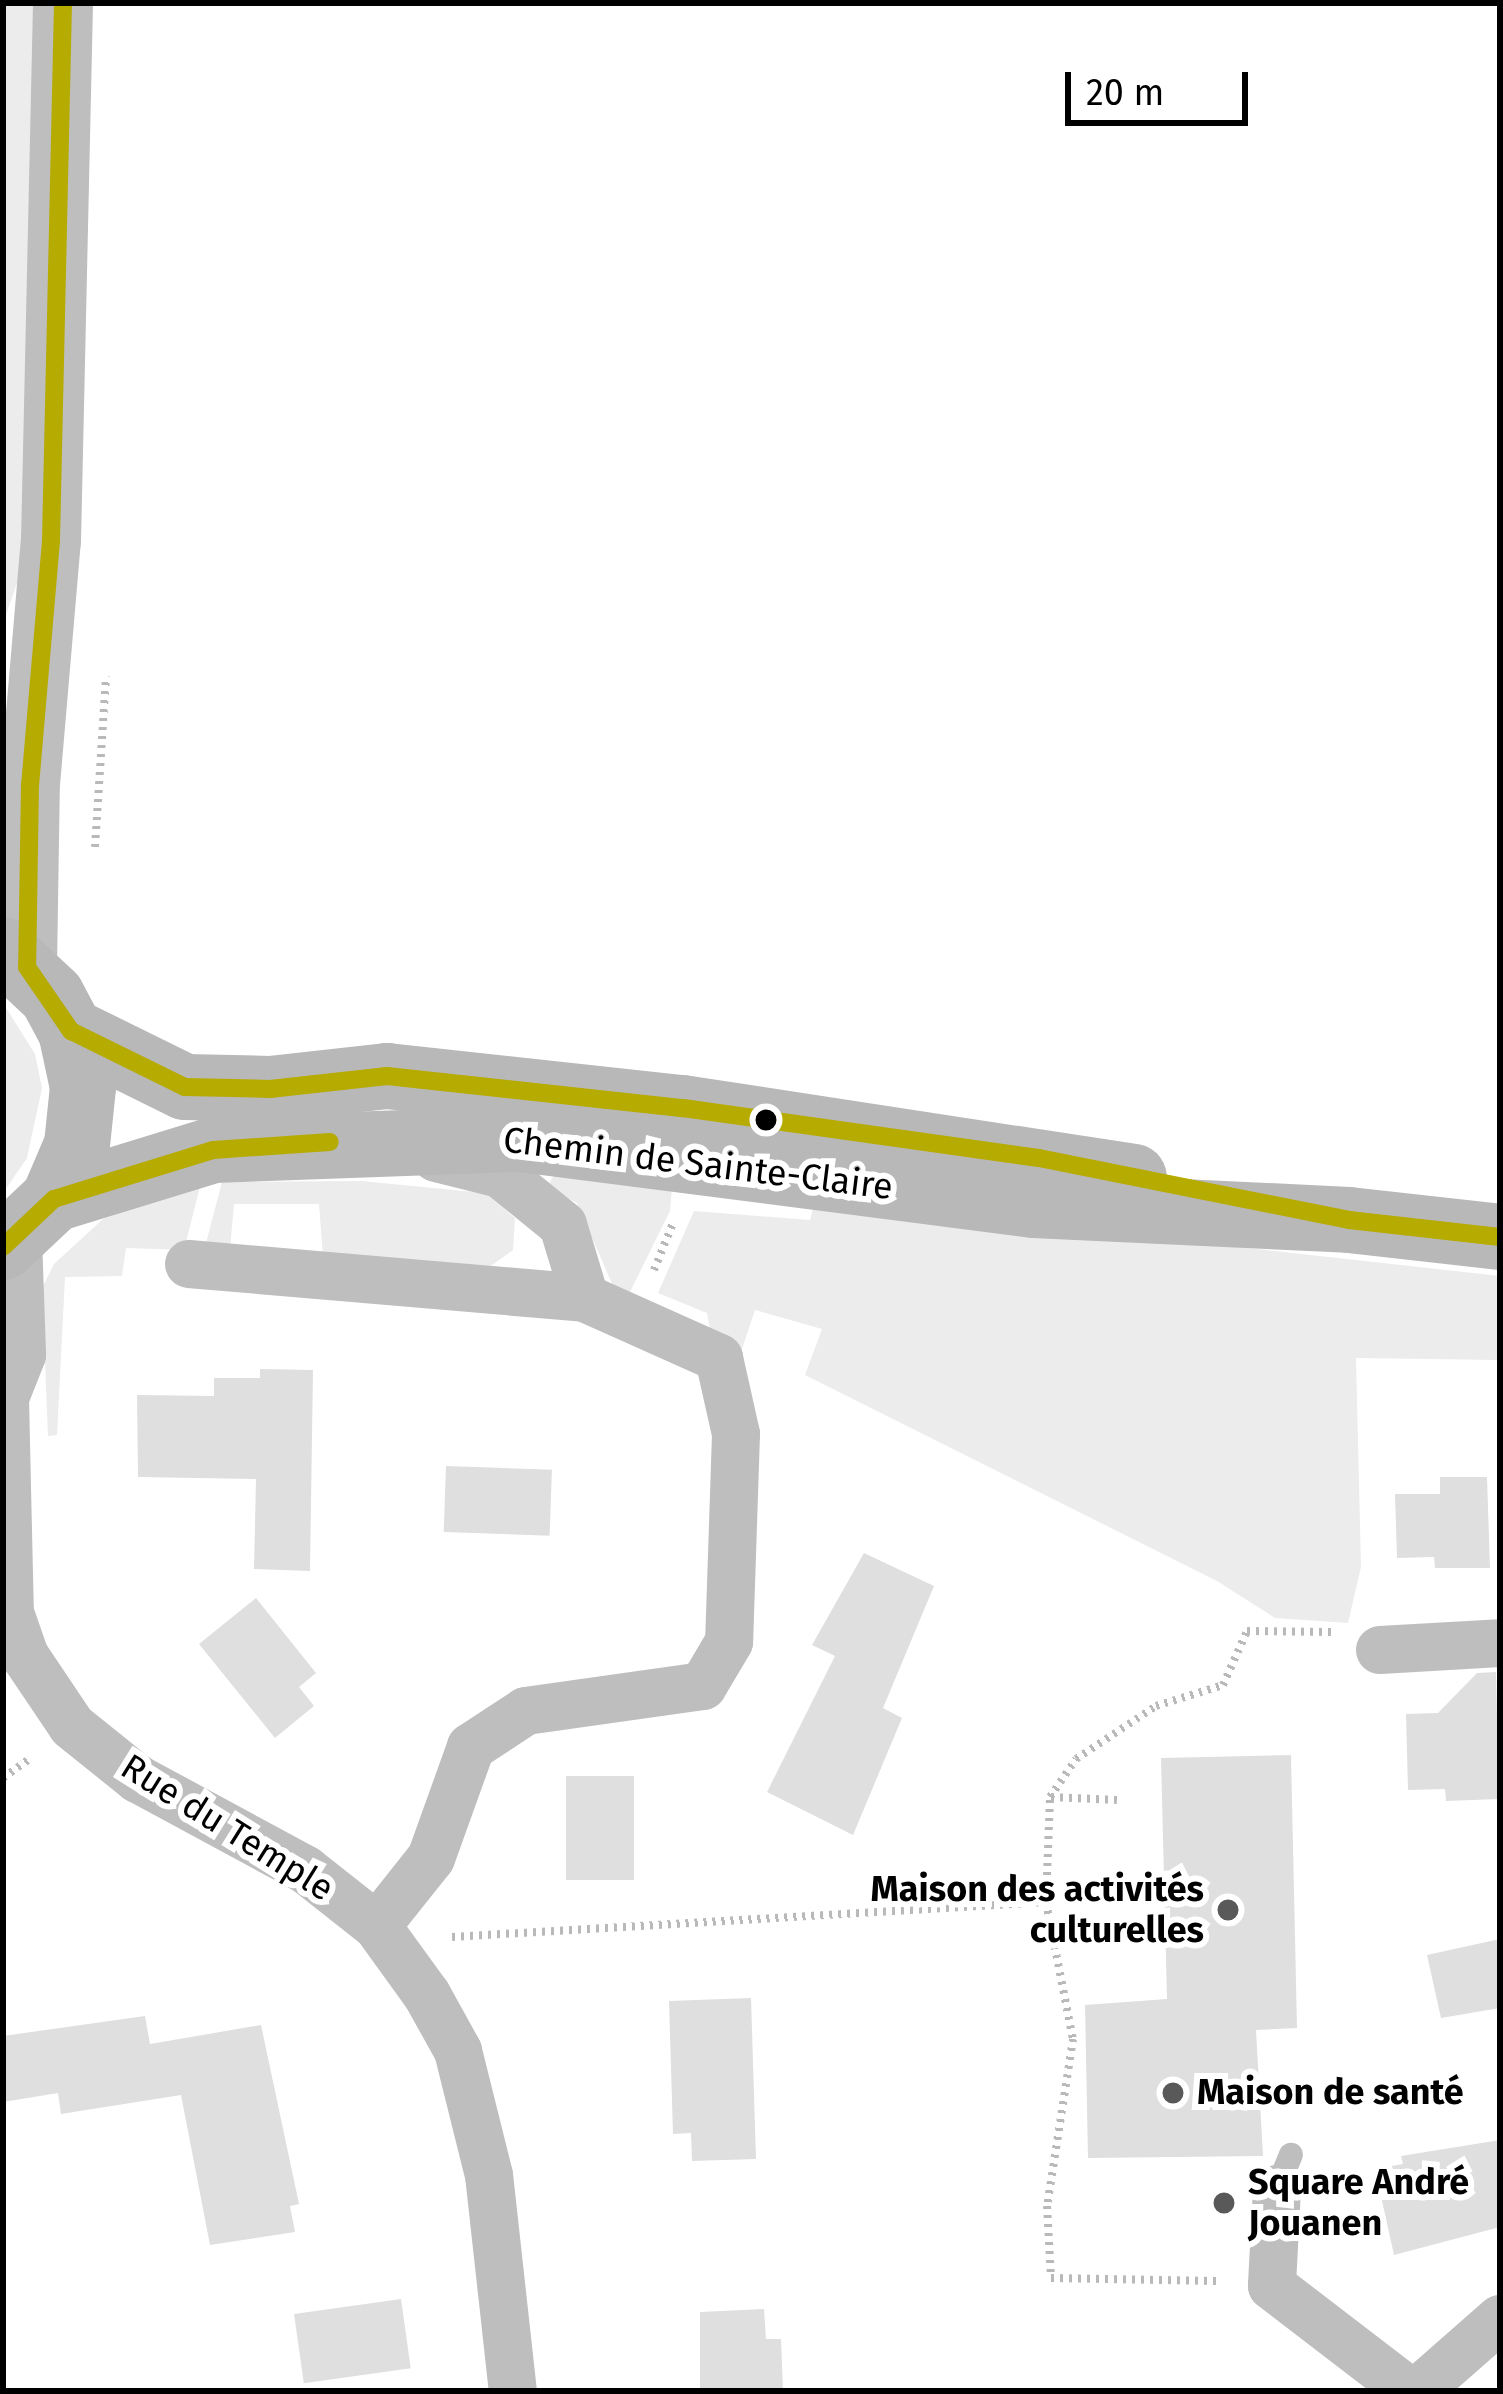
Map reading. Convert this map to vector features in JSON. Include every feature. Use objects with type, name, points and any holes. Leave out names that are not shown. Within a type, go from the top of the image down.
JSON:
[{"type":"main road","points":[[15,958],[70,1031],[83,1087],[77,1145],[25,1228]]},
{"type":"main road","name":"Chemin de Sainte-Claire","points":[[70,1031],[185,1087],[270,1089],[387,1076],[683,1108],[1039,1158],[1349,1220]]},
{"type":"main road","name":"Chemin de Sainte-Claire","points":[[25,1228],[213,1150],[362,1140],[520,1139],[1034,1205],[1349,1220],[1500,1237]]},
{"type":"street","points":[[15,958],[17,799],[51,541],[63,3]]},
{"type":"street","points":[[362,1140],[500,1174],[563,1226],[585,1298]]},
{"type":"street","name":"Rue du Temple","points":[[25,1228],[22,1355],[4,1397],[10,1613],[47,1693],[72,1726],[138,1779],[306,1870],[383,1934],[458,2051],[489,2174],[514,2391]]},
{"type":"street","points":[[189,1264],[585,1298],[719,1358],[736,1434],[729,1642],[703,1686],[526,1711],[471,1748],[431,1858],[383,1934]]},
{"type":"street","points":[[1380,1650],[1500,1643]]},
{"type":"street","points":[[1284,2172],[1272,2287],[1414,2391],[1500,2319]]},
{"type":"path","points":[[93,865],[104,723]]},
{"type":"path","points":[[634,1320],[675,1219]]},
{"type":"path","points":[[1232,2292],[1214,2279],[1051,2278],[1047,2206],[1073,2039],[1046,1902],[1050,1797],[1076,1759],[1118,1726],[1223,1685],[1246,1631],[1344,1633],[1342,1654],[1380,1650]]},
{"type":"path","points":[[3,1778],[29,1759]]},
{"type":"path","points":[[1050,1797],[1117,1800]]},
{"type":"path","points":[[383,1934],[1046,1902]]},
{"type":"shaded area","points":[[3,3],[36,3],[22,569],[3,623]]},
{"type":"shaded area","points":[[3,1003],[35,1054],[42,1088],[27,1158],[3,1193]]},
{"type":"shaded area","points":[[555,1173],[672,1187],[670,1211],[629,1294],[613,1286],[577,1203],[547,1187]]},
{"type":"shaded area","points":[[361,1181],[485,1193],[515,1218],[513,1250],[485,1270],[323,1257],[319,1204],[234,1204],[230,1249],[205,1247],[222,1182]]},
{"type":"shaded area","points":[[201,1183],[184,1250],[126,1248],[122,1276],[65,1277],[57,1435],[48,1436],[42,1288],[54,1264],[103,1219]]},
{"type":"shaded area","points":[[815,1200],[1500,1276],[1500,1360],[1356,1358],[1361,1567],[1348,1623],[1275,1618],[1217,1581],[805,1375],[822,1329],[755,1310],[741,1352],[711,1336],[707,1313],[658,1293],[694,1211],[810,1220]]},
{"type":"building","points":[[260,1369],[313,1370],[310,1571],[254,1569],[256,1479],[138,1477],[137,1395],[214,1396],[214,1378],[260,1378]]},
{"type":"building","points":[[446,1466],[552,1470],[550,1536],[444,1532]]},
{"type":"building","points":[[1440,1477],[1487,1477],[1490,1568],[1435,1568],[1434,1557],[1397,1558],[1395,1494],[1440,1494]]},
{"type":"building","points":[[864,1553],[934,1586],[883,1708],[902,1718],[853,1835],[767,1792],[835,1656],[812,1645]]},
{"type":"building","points":[[256,1598],[316,1673],[299,1687],[314,1706],[275,1738],[199,1644]]},
{"type":"building","points":[[1496,1672],[1499,1799],[1446,1801],[1445,1789],[1408,1790],[1406,1714],[1438,1713],[1477,1673]]},
{"type":"building","points":[[1291,1755],[1297,2028],[1256,2030],[1263,2156],[1088,2158],[1085,2005],[1167,1999],[1161,1758]]},
{"type":"building","points":[[566,1776],[634,1776],[634,1880],[566,1880]]},
{"type":"building","points":[[1500,1939],[1500,2008],[1441,2018],[1427,1955]]},
{"type":"building","points":[[751,1998],[756,2159],[692,2161],[691,2133],[673,2134],[669,2001]]},
{"type":"building","points":[[145,2016],[150,2044],[261,2025],[299,2204],[290,2206],[295,2232],[210,2245],[181,2095],[61,2114],[58,2093],[3,2102],[3,2036]]},
{"type":"building","points":[[1500,2140],[1500,2227],[1394,2255],[1375,2169],[1403,2164],[1401,2156]]},
{"type":"building","points":[[401,2299],[411,2368],[304,2383],[294,2314]]},
{"type":"building","points":[[764,2309],[766,2339],[781,2339],[783,2391],[700,2391],[700,2312]]},
{"type":"transit line","points":[[63,3],[51,541],[30,784],[27,967],[71,1031],[185,1087],[270,1089],[387,1076],[683,1108],[1039,1158],[1349,1220],[1500,1237]]},
{"type":"transit line","points":[[3,1247],[54,1199],[213,1150],[330,1142]]},
{"type":"place","name":"Maison des activités culturelles","points":[[1228,1910]]},
{"type":"place","name":"Maison de santé","points":[[1173,2093]]},
{"type":"place","name":"Square André Jouanen","points":[[1224,2203]]}]
